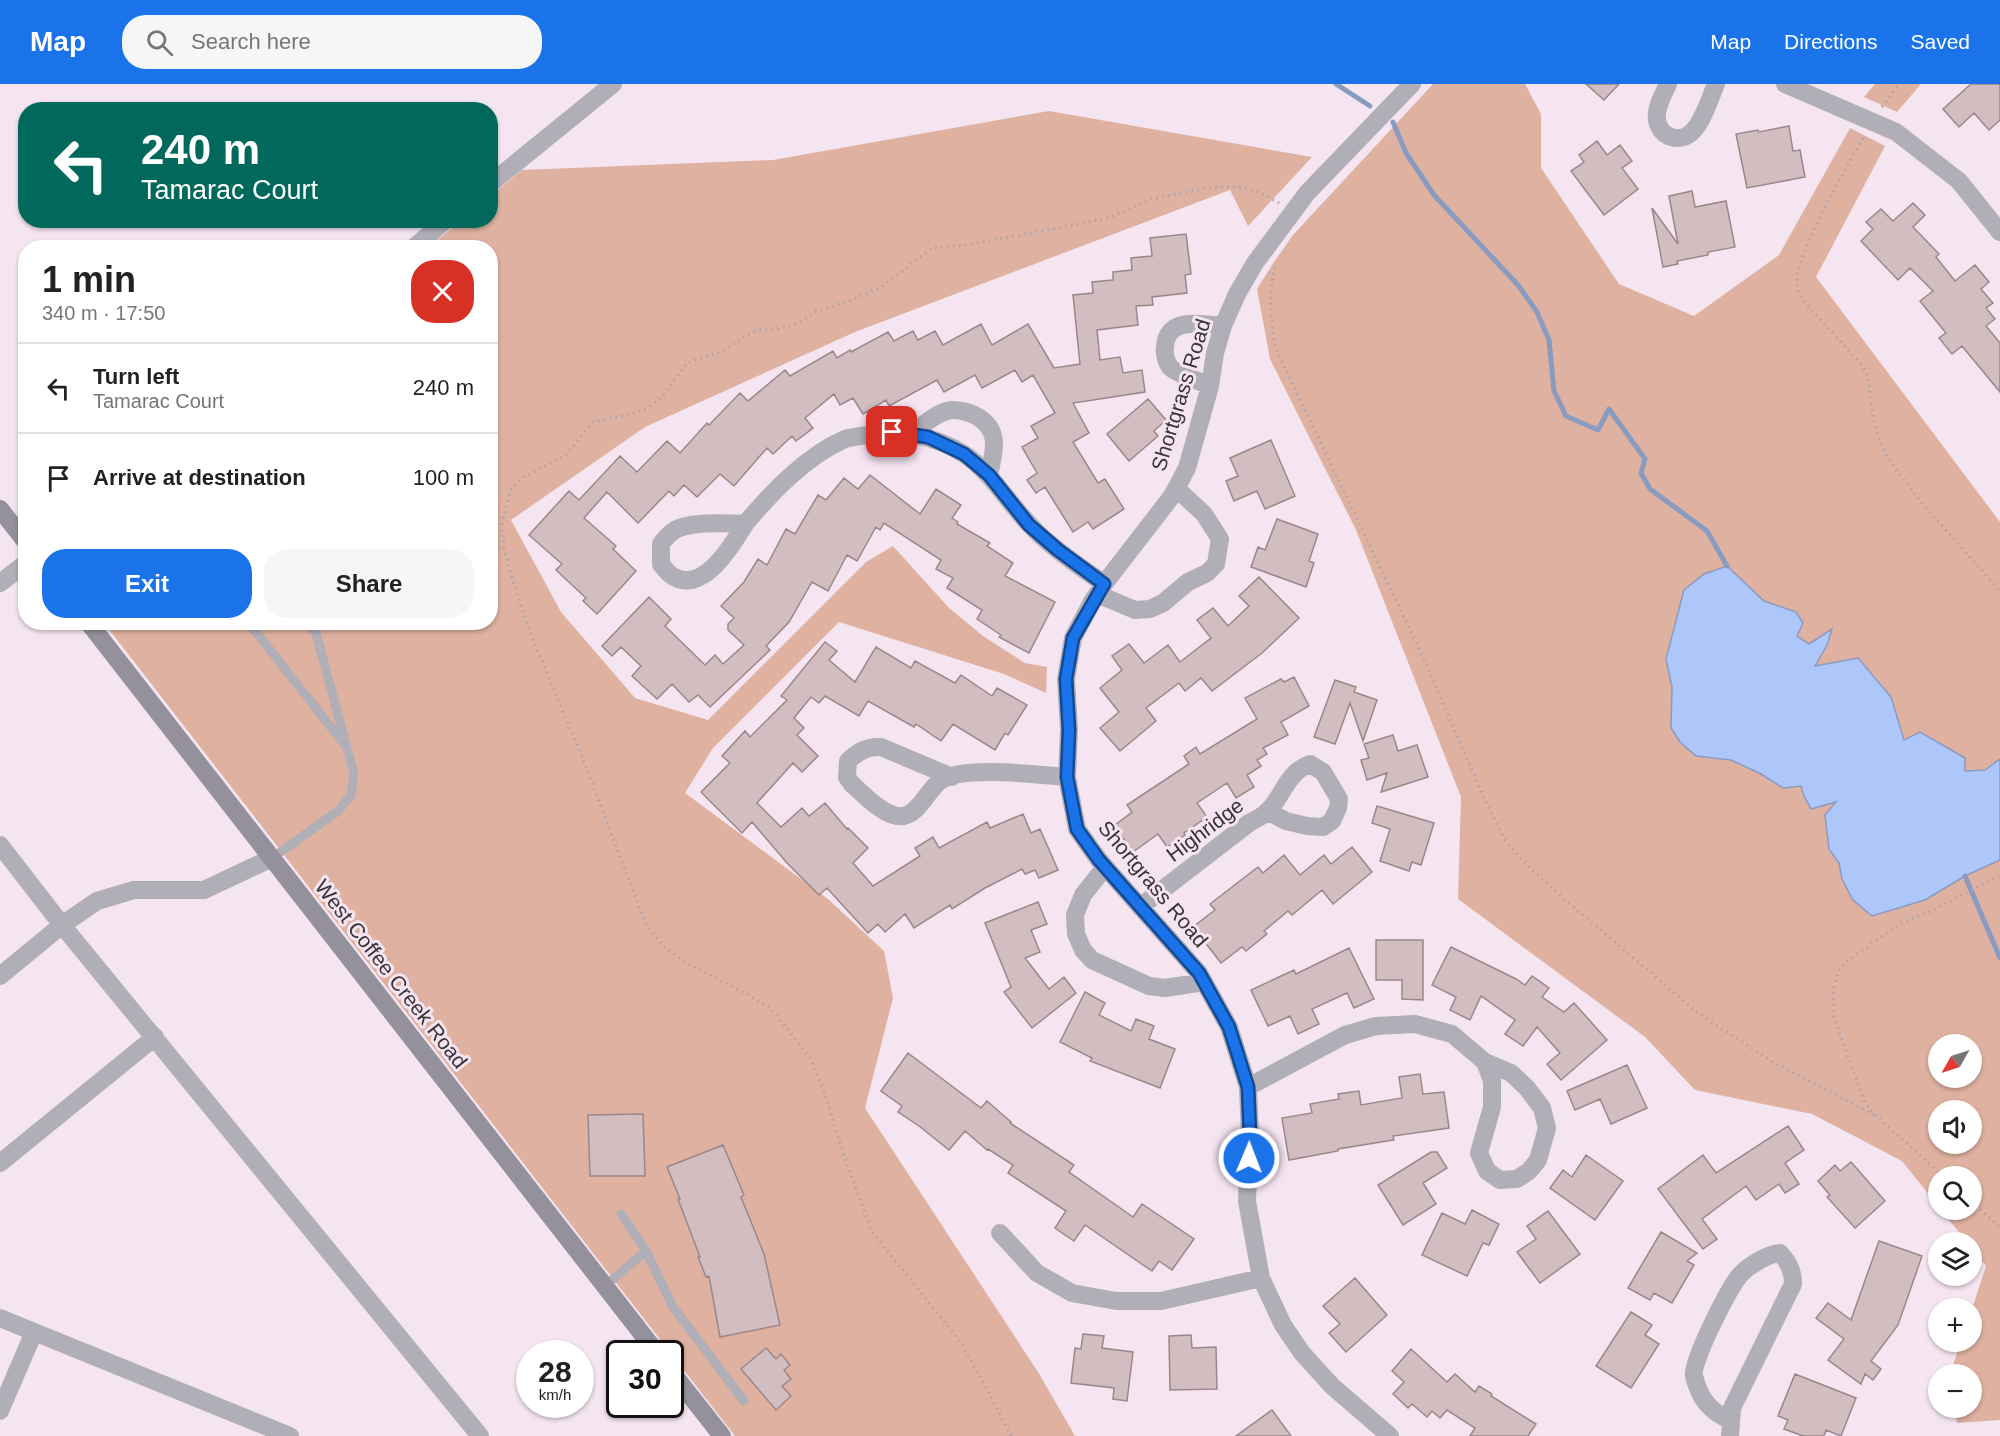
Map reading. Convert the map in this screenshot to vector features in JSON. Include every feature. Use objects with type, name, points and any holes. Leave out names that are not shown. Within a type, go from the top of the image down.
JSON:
[{"type":"street","points":[[498,177],[613,84]]},
{"type":"street","name":"Shortgrass Road","points":[[1390,1436],[1332,1386],[1302,1353],[1283,1325],[1261,1278],[1246,1201],[1250,1136],[1248,1087],[1229,1027],[1199,973],[1106,867],[1077,829],[1067,777],[1069,730],[1066,679],[1073,638],[1100,589],[1176,488],[1187,468],[1210,386],[1215,353],[1223,326],[1237,294],[1255,263],[1307,193],[1412,84]]},
{"type":"street","points":[[1668,84],[1659,102],[1657,120],[1661,129],[1668,136],[1677,139],[1693,132],[1716,84]]},
{"type":"street","points":[[1785,84],[1896,132],[1959,181],[2000,232]]},
{"type":"street","points":[[422,240],[436,228]]},
{"type":"street","points":[[1210,386],[1172,369],[1167,361],[1165,344],[1174,328],[1182,325],[1190,323],[1223,326]]},
{"type":"street","points":[[911,435],[932,419],[950,410],[970,412],[987,423],[992,432],[995,448],[989,475]]},
{"type":"street","points":[[746,524],[680,528],[669,534],[661,544],[661,564],[672,576],[684,579],[697,578],[708,573],[732,546],[768,497],[807,463],[847,439],[892,432],[928,437],[964,454],[989,475],[1029,525],[1100,589],[1135,610],[1150,609],[1162,603],[1188,582],[1207,573],[1216,564],[1220,539],[1204,514],[1176,488]]},
{"type":"street","points":[[0,509],[18,532]]},
{"type":"street","points":[[0,583],[18,569]]},
{"type":"street","name":"West Coffee Creek Road","points":[[94,630],[647,1340]]},
{"type":"street","points":[[952,777],[881,747],[872,746],[848,760],[847,777],[850,783],[890,815],[904,816],[913,811],[941,780],[974,772],[1067,777]]},
{"type":"street","name":"Highridge","points":[[1140,907],[1267,811]]},
{"type":"street","points":[[0,845],[62,925],[480,1436]]},
{"type":"street","points":[[0,976],[62,925],[96,901],[134,890],[204,890],[272,858]]},
{"type":"street","points":[[1106,867],[1083,895],[1075,915],[1076,934],[1083,950],[1092,960],[1149,986],[1165,988],[1204,982]]},
{"type":"street","points":[[1248,1087],[1345,1035],[1376,1026],[1415,1024],[1452,1034],[1485,1062],[1511,1073],[1527,1088],[1542,1108],[1547,1128],[1538,1160],[1529,1171],[1517,1179],[1500,1180],[1487,1171],[1479,1154],[1492,1107],[1492,1081],[1485,1062]]},
{"type":"street","points":[[0,1163],[155,1037]]},
{"type":"street","points":[[1000,1233],[1037,1274],[1071,1293],[1116,1301],[1161,1301],[1261,1278]]},
{"type":"street","points":[[1772,1253],[1780,1253],[1793,1272],[1793,1284],[1732,1408],[1731,1428],[1706,1403],[1694,1374],[1698,1353],[1737,1277],[1761,1259],[1772,1253]]},
{"type":"street","points":[[0,1318],[290,1436]]},
{"type":"street","points":[[0,1411],[34,1332]]},
{"type":"street","points":[[684,1388],[722,1436]]},
{"type":"lane","points":[[254,630],[348,750]]},
{"type":"lane","points":[[272,858],[338,811],[351,795],[354,774],[314,630]]},
{"type":"lane","points":[[621,1214],[646,1251],[673,1307],[744,1401]]},
{"type":"lane","points":[[605,1286],[646,1251]]},
{"type":"path","points":[[1899,84],[1873,121],[1816,226],[1803,257],[1797,282],[1799,294],[1862,365],[1868,377],[1874,422],[1881,445],[1899,475],[2000,591]]},
{"type":"path","points":[[1932,1166],[1876,1116],[1865,1103],[1833,1015],[1832,1000],[1838,972],[1846,962],[1901,923],[1929,912],[2000,875]]},
{"type":"path","points":[[1982,1211],[2000,1227]]},
{"type":"shaded area","points":[[1433,84],[1525,84],[1541,114],[1541,168],[1619,284],[1694,316],[1779,255],[1850,128],[1885,146],[1816,277],[2000,522],[2000,1420],[1957,1423],[1956,1418],[1982,1418],[1982,1364],[1953,1364],[1957,1352],[1982,1352],[1982,1298],[1976,1298],[1979,1286],[1982,1286],[1986,1266],[1982,1261],[1982,1232],[1959,1232],[1949,1220],[1982,1220],[1982,1166],[1928,1166],[1928,1194],[1902,1161],[1812,1114],[1695,1090],[1645,1037],[1458,899],[1461,797],[1356,530],[1270,359],[1257,289],[1293,235]]},
{"type":"shaded area","points":[[1875,84],[1921,84],[1897,112],[1864,97]]},
{"type":"shaded area","points":[[1049,111],[1312,157],[1248,226],[1230,190],[855,332],[645,427],[511,520],[561,612],[635,698],[708,720],[866,562],[893,546],[949,608],[983,636],[1025,663],[1047,667],[1046,693],[1004,674],[839,622],[713,748],[685,793],[828,899],[884,951],[893,998],[865,1108],[1038,1372],[1075,1436],[735,1436],[684,1370],[684,1340],[660,1340],[109,630],[498,630],[498,240],[437,240],[452,228],[498,228],[498,190],[522,170],[773,160]]},
{"type":"water","points":[[1727,566],[1764,601],[1796,612],[1803,623],[1797,636],[1809,644],[1832,629],[1827,645],[1815,666],[1858,658],[1891,697],[1904,740],[1920,732],[1965,758],[1965,771],[1985,770],[2000,759],[2000,860],[1965,876],[1925,900],[1872,916],[1853,900],[1842,879],[1839,863],[1829,849],[1825,815],[1836,802],[1811,809],[1801,786],[1783,788],[1761,774],[1731,760],[1696,756],[1680,742],[1671,728],[1672,687],[1666,659],[1684,590],[1704,574]]},
{"type":"building","points":[[1586,84],[1619,84],[1604,100]]},
{"type":"building","points":[[1971,84],[2000,84],[2000,120],[1989,130],[1974,113],[1959,127],[1943,109]]},
{"type":"building","points":[[1789,126],[1793,151],[1800,150],[1805,177],[1747,188],[1736,134]]},
{"type":"building","points":[[1597,141],[1607,155],[1620,145],[1632,161],[1622,168],[1638,189],[1604,215],[1571,171],[1584,162],[1579,155]]},
{"type":"building","points":[[1692,191],[1695,207],[1726,201],[1735,247],[1708,252],[1708,255],[1677,261],[1678,264],[1663,267],[1652,208],[1678,244],[1669,196]]},
{"type":"building","points":[[1913,203],[1925,215],[1913,227],[1939,254],[1936,257],[1955,281],[1975,265],[1989,282],[1981,289],[1993,303],[1986,308],[1995,319],[1986,326],[2000,343],[2000,392],[1962,346],[1952,354],[1939,338],[1946,333],[1920,301],[1933,291],[1910,268],[1898,280],[1861,241],[1873,229],[1866,222],[1881,209],[1893,221]]},
{"type":"building","points":[[1186,234],[1191,274],[1185,275],[1187,293],[1152,297],[1153,305],[1136,306],[1138,325],[1097,330],[1100,360],[1120,357],[1123,373],[1142,370],[1145,392],[1073,403],[1089,433],[1073,442],[1098,483],[1105,479],[1124,509],[1093,529],[1088,522],[1073,532],[1045,487],[1036,493],[1027,480],[1037,473],[1022,447],[1038,438],[1031,426],[1055,413],[1033,375],[1022,382],[1015,370],[982,388],[975,375],[944,392],[937,380],[889,406],[886,400],[863,414],[853,398],[840,405],[834,394],[805,418],[813,428],[796,441],[792,436],[773,454],[767,448],[734,486],[720,474],[697,497],[684,485],[674,496],[669,491],[638,523],[607,492],[584,518],[616,546],[613,549],[636,571],[597,614],[583,601],[586,598],[556,570],[562,564],[529,535],[569,491],[579,500],[620,456],[637,472],[667,441],[680,453],[707,423],[709,425],[740,393],[748,401],[785,370],[790,376],[833,351],[837,358],[888,332],[894,341],[913,331],[918,340],[935,331],[943,345],[981,324],[992,345],[1028,324],[1054,368],[1080,364],[1073,295],[1093,293],[1092,282],[1113,280],[1113,272],[1132,270],[1131,258],[1152,256],[1150,238]]},
{"type":"building","points":[[1148,399],[1166,420],[1154,431],[1158,436],[1129,461],[1107,434]]},
{"type":"building","points":[[1271,440],[1295,496],[1265,509],[1257,491],[1234,501],[1226,481],[1238,476],[1230,458]]},
{"type":"building","points":[[870,475],[920,514],[936,489],[961,505],[952,518],[958,522],[957,524],[990,543],[987,546],[1013,563],[1005,576],[1055,602],[1029,653],[999,637],[1001,635],[977,619],[982,610],[947,588],[953,578],[936,569],[941,560],[884,523],[880,530],[876,527],[857,561],[847,555],[828,591],[812,582],[789,622],[766,646],[770,650],[710,707],[698,695],[689,702],[672,684],[657,699],[632,676],[641,666],[621,647],[612,656],[602,646],[649,597],[671,619],[665,626],[705,665],[715,655],[723,664],[744,645],[728,630],[728,624],[734,618],[721,606],[744,582],[758,559],[767,565],[786,529],[795,534],[818,495],[826,500],[844,478],[858,489]]},
{"type":"building","points":[[1277,519],[1318,534],[1309,561],[1314,563],[1306,587],[1251,567],[1258,547],[1265,550]]},
{"type":"building","points":[[1259,577],[1299,618],[1262,653],[1212,691],[1201,678],[1185,691],[1179,683],[1146,708],[1156,721],[1120,751],[1100,728],[1119,712],[1100,688],[1122,670],[1112,656],[1129,644],[1144,663],[1168,645],[1180,662],[1211,638],[1197,620],[1213,608],[1228,626],[1249,606],[1239,596]]},
{"type":"building","points":[[825,642],[837,651],[829,660],[855,682],[876,647],[911,668],[915,661],[955,683],[961,675],[992,696],[997,688],[1027,705],[1008,735],[1005,733],[995,750],[953,724],[941,741],[916,724],[914,727],[868,701],[859,716],[825,696],[819,703],[811,697],[794,718],[804,728],[797,735],[818,756],[802,772],[793,763],[757,803],[781,827],[802,808],[809,816],[825,803],[847,829],[868,848],[853,863],[873,886],[920,856],[915,848],[933,837],[939,848],[987,822],[990,828],[1023,814],[1031,833],[1040,829],[1058,870],[1039,878],[1035,870],[1025,874],[1022,869],[985,888],[952,909],[950,905],[914,928],[905,914],[885,932],[878,924],[868,933],[827,888],[819,895],[787,863],[752,822],[742,833],[701,792],[730,763],[722,756],[745,731],[750,737],[787,700],[781,696]]},
{"type":"building","points":[[1294,677],[1309,706],[1281,722],[1288,735],[1263,748],[1267,754],[1257,760],[1261,766],[1247,775],[1254,787],[1236,798],[1227,783],[1197,803],[1207,817],[1184,833],[1185,835],[1167,847],[1158,834],[1133,852],[1114,826],[1132,812],[1127,805],[1189,764],[1184,756],[1196,747],[1200,754],[1257,719],[1245,698],[1281,679],[1284,682]]},
{"type":"building","points":[[1335,680],[1356,687],[1354,692],[1377,700],[1363,741],[1350,703],[1335,744],[1314,737]]},
{"type":"building","points":[[1393,735],[1398,751],[1417,745],[1428,777],[1381,792],[1387,773],[1367,780],[1361,760],[1369,758],[1364,744]]},
{"type":"building","points":[[1377,806],[1434,823],[1421,865],[1412,862],[1409,871],[1380,861],[1390,829],[1372,823]]},
{"type":"building","points":[[1352,847],[1372,872],[1333,904],[1322,890],[1292,915],[1288,911],[1264,931],[1267,934],[1246,951],[1242,947],[1221,963],[1193,927],[1215,910],[1210,904],[1258,867],[1263,873],[1284,855],[1300,875],[1324,855],[1331,864]]},
{"type":"building","points":[[1038,902],[1047,924],[1031,930],[1040,952],[1025,958],[1049,989],[1064,977],[1076,993],[1032,1028],[1004,992],[1011,987],[985,923]]},
{"type":"building","points":[[1376,940],[1423,940],[1423,1000],[1402,999],[1402,980],[1376,980]]},
{"type":"building","points":[[1451,947],[1525,985],[1532,976],[1549,988],[1542,997],[1564,1012],[1574,1003],[1607,1040],[1561,1080],[1547,1064],[1560,1053],[1537,1027],[1523,1046],[1505,1034],[1515,1020],[1481,996],[1470,1020],[1450,1010],[1456,997],[1432,985]]},
{"type":"building","points":[[1349,948],[1374,999],[1354,1008],[1347,993],[1312,1009],[1319,1024],[1298,1034],[1290,1016],[1268,1026],[1251,990],[1294,970],[1296,974]]},
{"type":"building","points":[[1085,992],[1105,1003],[1099,1015],[1131,1031],[1136,1019],[1154,1026],[1149,1039],[1175,1049],[1160,1088],[1090,1061],[1092,1058],[1060,1042]]},
{"type":"building","points":[[908,1053],[981,1108],[987,1101],[1010,1123],[1074,1165],[1069,1172],[1133,1217],[1142,1204],[1194,1239],[1172,1270],[1159,1261],[1152,1271],[1085,1225],[1074,1241],[1055,1228],[1066,1211],[1008,1173],[1013,1165],[987,1150],[965,1131],[949,1150],[898,1112],[902,1106],[881,1091]]},
{"type":"building","points":[[1627,1065],[1647,1108],[1611,1124],[1600,1099],[1575,1110],[1567,1091]]},
{"type":"building","points":[[1420,1074],[1423,1094],[1444,1092],[1449,1128],[1393,1136],[1394,1140],[1289,1160],[1282,1118],[1312,1113],[1310,1104],[1339,1099],[1338,1094],[1359,1091],[1361,1105],[1402,1098],[1399,1077]]},
{"type":"building","points":[[643,1114],[645,1176],[590,1176],[588,1115]]},
{"type":"building","points":[[1788,1126],[1804,1150],[1785,1163],[1799,1184],[1785,1193],[1779,1184],[1756,1200],[1746,1186],[1702,1219],[1717,1239],[1703,1249],[1658,1189],[1703,1155],[1716,1173]]},
{"type":"building","points":[[723,1145],[744,1195],[741,1197],[764,1254],[780,1325],[720,1337],[709,1276],[706,1277],[698,1257],[700,1257],[667,1167]]},
{"type":"building","points":[[1431,1152],[1437,1152],[1447,1168],[1423,1183],[1436,1204],[1403,1225],[1378,1185]]},
{"type":"building","points":[[1586,1155],[1623,1181],[1595,1220],[1550,1188],[1563,1170],[1572,1177]]},
{"type":"building","points":[[1851,1162],[1885,1201],[1855,1228],[1827,1197],[1830,1195],[1818,1181],[1835,1165],[1840,1171]]},
{"type":"building","points":[[1472,1210],[1499,1224],[1489,1245],[1483,1243],[1467,1276],[1422,1255],[1442,1213],[1465,1224]]},
{"type":"building","points":[[1548,1211],[1580,1254],[1540,1283],[1517,1252],[1536,1239],[1527,1226]]},
{"type":"building","points":[[1661,1232],[1697,1253],[1687,1261],[1694,1265],[1672,1303],[1654,1293],[1650,1300],[1628,1288]]},
{"type":"building","points":[[1879,1241],[1922,1256],[1898,1325],[1871,1361],[1881,1369],[1873,1380],[1865,1374],[1861,1384],[1828,1360],[1844,1339],[1816,1318],[1828,1303],[1851,1320]]},
{"type":"building","points":[[1355,1278],[1387,1315],[1346,1352],[1329,1333],[1340,1324],[1323,1306]]},
{"type":"building","points":[[1631,1312],[1652,1325],[1645,1335],[1659,1344],[1631,1388],[1596,1366]]},
{"type":"building","points":[[1083,1334],[1104,1336],[1102,1348],[1133,1352],[1127,1401],[1113,1399],[1114,1388],[1071,1383],[1075,1348],[1081,1349]]},
{"type":"building","points":[[1191,1335],[1192,1348],[1216,1347],[1217,1389],[1170,1390],[1169,1336]]},
{"type":"building","points":[[766,1348],[776,1359],[781,1354],[790,1365],[784,1370],[791,1379],[782,1386],[791,1396],[776,1410],[741,1369]]},
{"type":"building","points":[[1411,1349],[1447,1382],[1455,1374],[1475,1392],[1479,1386],[1536,1424],[1528,1436],[1470,1436],[1475,1428],[1447,1410],[1440,1418],[1432,1411],[1427,1417],[1412,1404],[1408,1408],[1393,1394],[1404,1382],[1392,1371]]},
{"type":"building","points":[[1795,1374],[1856,1398],[1841,1436],[1826,1430],[1824,1436],[1803,1436],[1784,1429],[1788,1420],[1778,1416]]},
{"type":"building","points":[[1272,1410],[1291,1436],[1236,1436]]},
{"type":"waterway","points":[[1336,84],[1370,106]]},
{"type":"waterway","points":[[1393,122],[1406,153],[1434,195],[1518,285],[1537,312],[1549,340],[1554,391],[1566,416],[1598,430],[1609,409],[1645,459],[1641,473],[1650,489],[1707,531],[1727,566]]},
{"type":"waterway","points":[[1965,876],[2000,958]]},
{"type":"route","points":[[892,432],[928,437],[964,454],[989,475],[1029,525],[1104,584],[1073,638],[1066,679],[1069,730],[1067,777],[1077,829],[1099,860],[1199,973],[1229,1027],[1248,1087],[1249,1158]]}]
